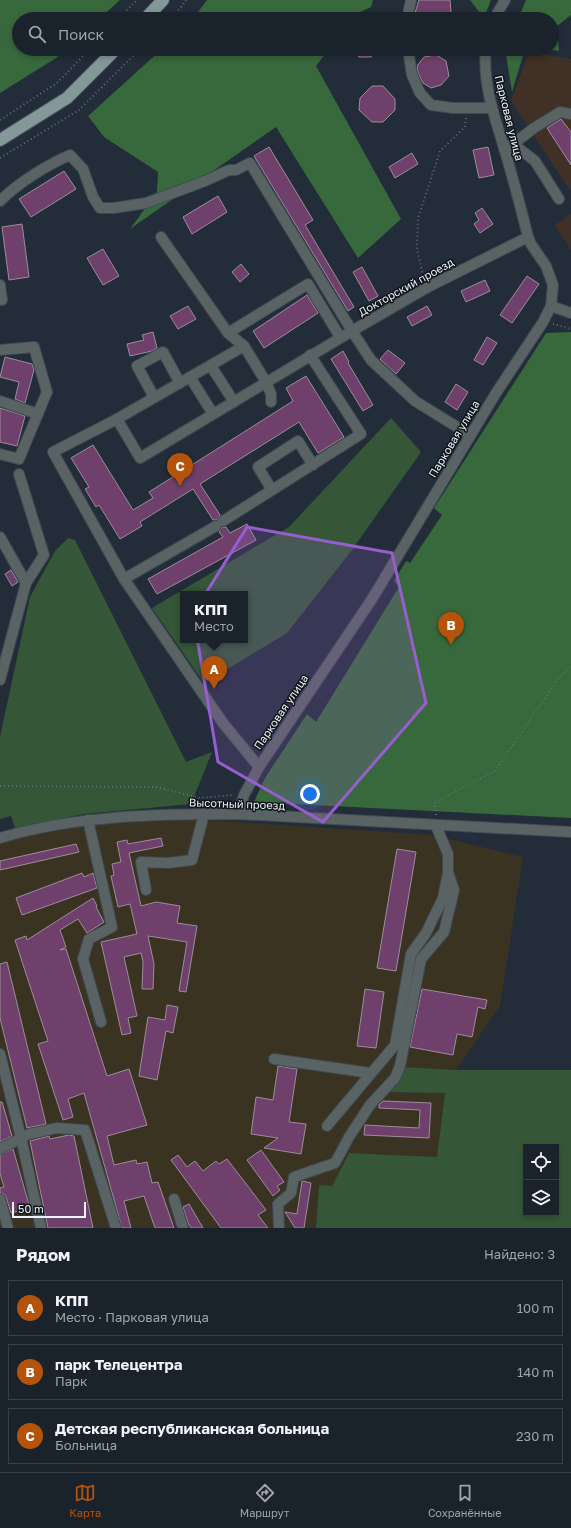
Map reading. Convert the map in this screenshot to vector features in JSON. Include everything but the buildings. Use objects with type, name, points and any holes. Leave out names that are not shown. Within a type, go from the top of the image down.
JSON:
[{"type":"main road","points":[[152,12],[163,0]]},
{"type":"main road","points":[[0,140],[68,98],[109,56]]},
{"type":"street","points":[[408,12],[411,0]]},
{"type":"street","points":[[498,12],[505,0]]},
{"type":"street","points":[[409,56],[412,75],[420,93],[431,105],[453,108],[492,108]]},
{"type":"street","name":"Парковая улица","points":[[238,814],[244,794],[259,767],[372,599],[470,435],[543,322],[551,306],[554,285],[546,266],[528,237],[509,147],[492,108],[484,62],[485,56]]},
{"type":"street","points":[[559,199],[535,161],[509,147],[534,128],[560,112],[571,114]]},
{"type":"street","points":[[0,201],[9,192],[54,162],[70,155],[83,170],[92,197],[100,208],[114,208],[146,203],[205,181],[229,170],[236,170],[250,163],[352,331],[140,458],[117,419]]},
{"type":"street","points":[[161,237],[228,333],[244,346],[266,382],[271,394],[271,402]]},
{"type":"street","name":"Докторский проезд","points":[[470,435],[415,401],[371,360],[352,331],[425,289],[528,237]]},
{"type":"street","points":[[228,333],[308,284],[340,337]]},
{"type":"street","points":[[0,285],[2,300]]},
{"type":"street","points":[[551,306],[571,313]]},
{"type":"street","points":[[244,346],[117,419],[53,452],[124,579],[223,723],[259,767]]},
{"type":"street","points":[[0,350],[34,347],[47,392],[19,459],[0,454]]},
{"type":"street","points":[[154,397],[137,366],[163,352],[180,383]]},
{"type":"street","points":[[124,579],[219,523],[361,434],[310,355]]},
{"type":"street","points":[[210,366],[234,402]]},
{"type":"street","points":[[190,377],[214,414]]},
{"type":"street","points":[[0,401],[38,414]]},
{"type":"street","points":[[272,490],[258,467],[298,441],[313,465]]},
{"type":"street","points":[[0,680],[26,583],[44,555],[19,474]]},
{"type":"street","points":[[0,537],[26,583]]},
{"type":"street","points":[[146,890],[141,862],[168,863],[192,860],[204,814]]},
{"type":"street","name":"Высотный проезд","points":[[0,838],[17,832],[104,818],[204,814],[238,814],[436,826],[571,832]]},
{"type":"street","points":[[88,820],[112,927],[89,939],[83,960],[101,1022]]},
{"type":"street","points":[[327,1126],[395,1045],[411,954],[426,933],[443,898],[448,872],[448,854],[436,826]]},
{"type":"street","points":[[279,1228],[278,1204],[291,1193],[294,1177],[335,1163],[370,1105],[395,1078],[400,1066],[421,959],[444,932],[454,890],[448,872]]},
{"type":"street","points":[[0,1054],[41,1228]]},
{"type":"street","points":[[274,1059],[370,1073]]},
{"type":"street","points":[[0,1149],[29,1134],[57,1128],[85,1130],[116,1228]]},
{"type":"street","points":[[0,1199],[8,1228]]},
{"type":"street","points":[[174,1200],[183,1228]]},
{"type":"path","points":[[125,12],[137,0]]},
{"type":"path","points":[[176,12],[186,0]]},
{"type":"path","points":[[0,120],[57,83],[83,56]]},
{"type":"path","points":[[425,289],[417,249],[418,218],[440,151],[465,127],[468,108]]},
{"type":"path","points":[[543,322],[571,329]]},
{"type":"path","points":[[436,826],[435,802],[495,771],[561,675],[571,666]]},
{"type":"path","points":[[0,786],[157,787],[200,798],[244,794]]},
{"type":"highlighted area","points":[[247,527],[392,553],[426,703],[323,822],[218,762],[193,614]]},
{"type":"shaded area","points":[[528,56],[553,56],[571,59],[571,192],[511,101]]},
{"type":"shaded area","points":[[571,214],[571,250],[555,225]]},
{"type":"shaded area","points":[[166,820],[218,821],[433,835],[523,857],[500,1006],[456,1070],[402,1067],[390,1091],[445,1092],[437,1157],[349,1153],[332,1186],[319,1186],[316,1228],[0,1228],[0,842],[14,838],[105,822]]},
{"type":"green space","points":[[0,0],[120,0],[107,12],[12,12],[12,56],[58,56],[0,93]]},
{"type":"green space","points":[[207,0],[373,0],[371,7],[360,12],[198,12]]},
{"type":"green space","points":[[470,0],[491,0],[486,12],[479,12]]},
{"type":"green space","points":[[526,0],[571,0],[571,15],[559,24],[559,12],[521,12]]},
{"type":"green space","points":[[154,56],[324,56],[316,66],[401,219],[358,258],[276,127],[130,229],[157,192],[158,172],[104,137],[88,116]]},
{"type":"green space","points":[[506,56],[523,56],[512,92]]},
{"type":"green space","points":[[571,332],[571,818],[254,802],[265,778],[307,714],[316,722],[399,587],[394,581],[406,561],[410,563],[442,515],[434,508],[546,333]]},
{"type":"green space","points":[[391,418],[421,452],[352,550],[287,633],[204,683],[152,608],[180,591],[180,643],[248,643],[248,591],[181,591],[289,527]]},
{"type":"green space","points":[[68,538],[75,540],[186,762],[212,752],[191,804],[84,814],[15,828],[11,816],[0,819],[0,737],[30,597],[55,551]]},
{"type":"green space","points":[[402,1067],[456,1070],[571,1070],[571,1228],[316,1228],[319,1185],[332,1186],[349,1153],[437,1157],[445,1093],[390,1092]]},
{"type":"place","name":"Детская республиканская больница","points":[[180,486]]},
{"type":"place","name":"парк Телецентра","points":[[451,645]]},
{"type":"place","name":"КПП","points":[[214,689]]}]
